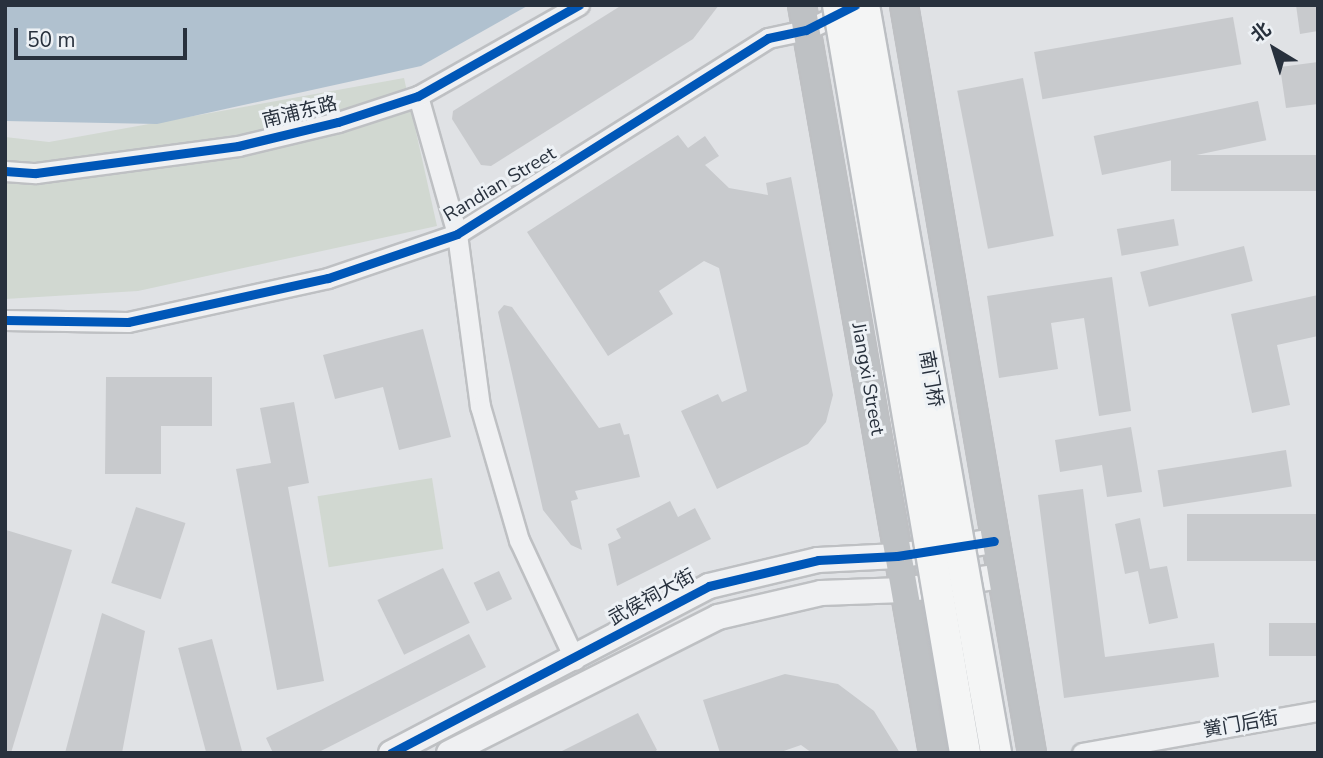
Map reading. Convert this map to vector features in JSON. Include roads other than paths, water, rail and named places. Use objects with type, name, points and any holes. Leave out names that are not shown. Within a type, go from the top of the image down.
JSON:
[{"type":"main road","name":"南门桥","points":[[838,5],[965,753]]},
{"type":"main road","name":"南门桥","points":[[864,5],[996,753]]},
{"type":"main road","points":[[904,5],[1032,753]]},
{"type":"main road","name":"Jiangxi Street","points":[[804,18],[933,753]]},
{"type":"street","name":"南浦东路","points":[[5,171],[36,173],[238,146],[418,96],[579,5]]},
{"type":"street","name":"Randian Street","points":[[5,320],[128,322],[328,278],[457,234],[768,38],[804,18],[855,5]]},
{"type":"street","points":[[418,96],[457,234],[480,406],[519,540],[575,660]]},
{"type":"street","name":"武侯祠大街","points":[[391,753],[575,660],[709,586],[818,560],[897,555],[994,541]]},
{"type":"street","points":[[449,753],[718,617],[821,593],[904,590],[1001,576]]},
{"type":"street","name":"黉门后街","points":[[1082,753],[1318,711]]},
{"type":"water","points":[[5,5],[529,5],[421,66],[157,124],[5,121]]}]
